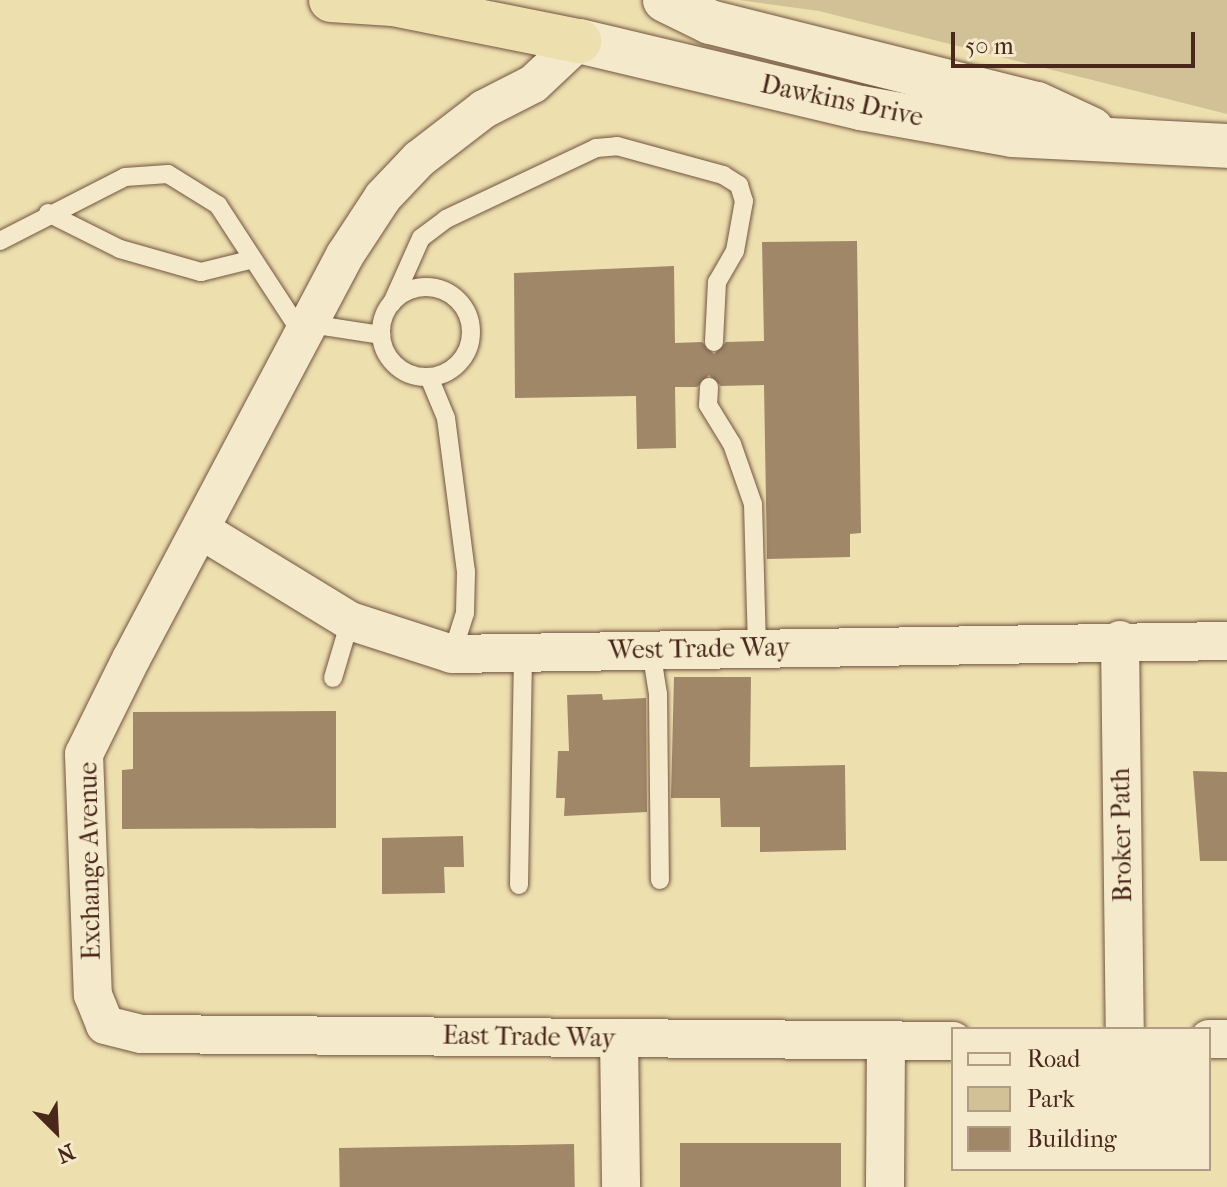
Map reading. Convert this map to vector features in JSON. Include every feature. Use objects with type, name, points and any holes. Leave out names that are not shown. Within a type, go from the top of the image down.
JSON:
[{"type":"highway","points":[[331,0],[402,2],[579,41]]},
{"type":"main road","name":"Dawkins Drive","points":[[665,0],[710,22],[1037,104],[1108,137]]},
{"type":"main road","name":"Dawkins Drive","points":[[579,41],[861,108],[1012,135],[1108,137],[1227,146]]},
{"type":"street","name":"Exchange Avenue","points":[[105,1025],[93,995],[84,754],[307,330],[383,197],[419,159],[484,109],[533,84],[579,41]]},
{"type":"street","name":"West Trade Way","points":[[201,530],[350,621],[452,654],[1120,640],[1227,641]]},
{"type":"street","name":"Broker Path","points":[[1120,640],[1125,1027]]},
{"type":"street","name":"East Trade Way","points":[[105,1025],[141,1034],[886,1043],[951,1041]]},
{"type":"street","points":[[619,1038],[621,1187]]},
{"type":"street","points":[[885,1187],[886,1043]]},
{"type":"lane","points":[[392,303],[423,287],[443,291],[466,311],[471,328],[460,362],[429,377],[396,366],[381,335],[392,303],[421,238],[446,219],[596,148],[617,146],[723,175],[739,185],[744,201],[735,251],[717,282],[714,342]]},
{"type":"lane","points":[[0,241],[48,213],[125,177],[168,174],[218,205],[250,260],[307,330],[381,335]]},
{"type":"lane","points":[[48,213],[120,249],[201,272],[250,260]]},
{"type":"lane","points":[[429,377],[446,418],[466,572],[465,613],[452,654]]},
{"type":"lane","points":[[709,387],[708,405],[732,444],[753,504],[757,648]]},
{"type":"lane","points":[[333,678],[350,621]]},
{"type":"lane","points":[[651,650],[658,694],[660,880]]},
{"type":"lane","points":[[519,885],[523,653]]},
{"type":"green space","points":[[739,0],[1227,0],[1227,114],[819,11]]},
{"type":"building","points":[[857,241],[861,533],[850,534],[850,557],[767,559],[764,385],[721,386],[709,375],[697,387],[675,387],[676,448],[637,449],[636,396],[515,398],[514,273],[674,266],[675,343],[702,342],[714,354],[726,342],[764,341],[762,242]]},
{"type":"building","points":[[674,677],[751,677],[750,767],[845,765],[846,850],[760,852],[760,827],[721,827],[720,798],[671,798]]},
{"type":"building","points":[[602,694],[603,700],[646,698],[647,812],[564,816],[565,798],[556,798],[558,751],[569,751],[567,695]]},
{"type":"building","points":[[336,711],[336,828],[122,829],[122,770],[133,769],[133,712]]},
{"type":"building","points":[[1193,771],[1227,772],[1227,861],[1200,861]]},
{"type":"building","points":[[463,836],[464,867],[444,867],[445,893],[382,894],[382,838]]},
{"type":"building","points":[[680,1143],[841,1143],[841,1187],[680,1187]]},
{"type":"building","points":[[574,1144],[575,1187],[340,1187],[339,1148]]}]
